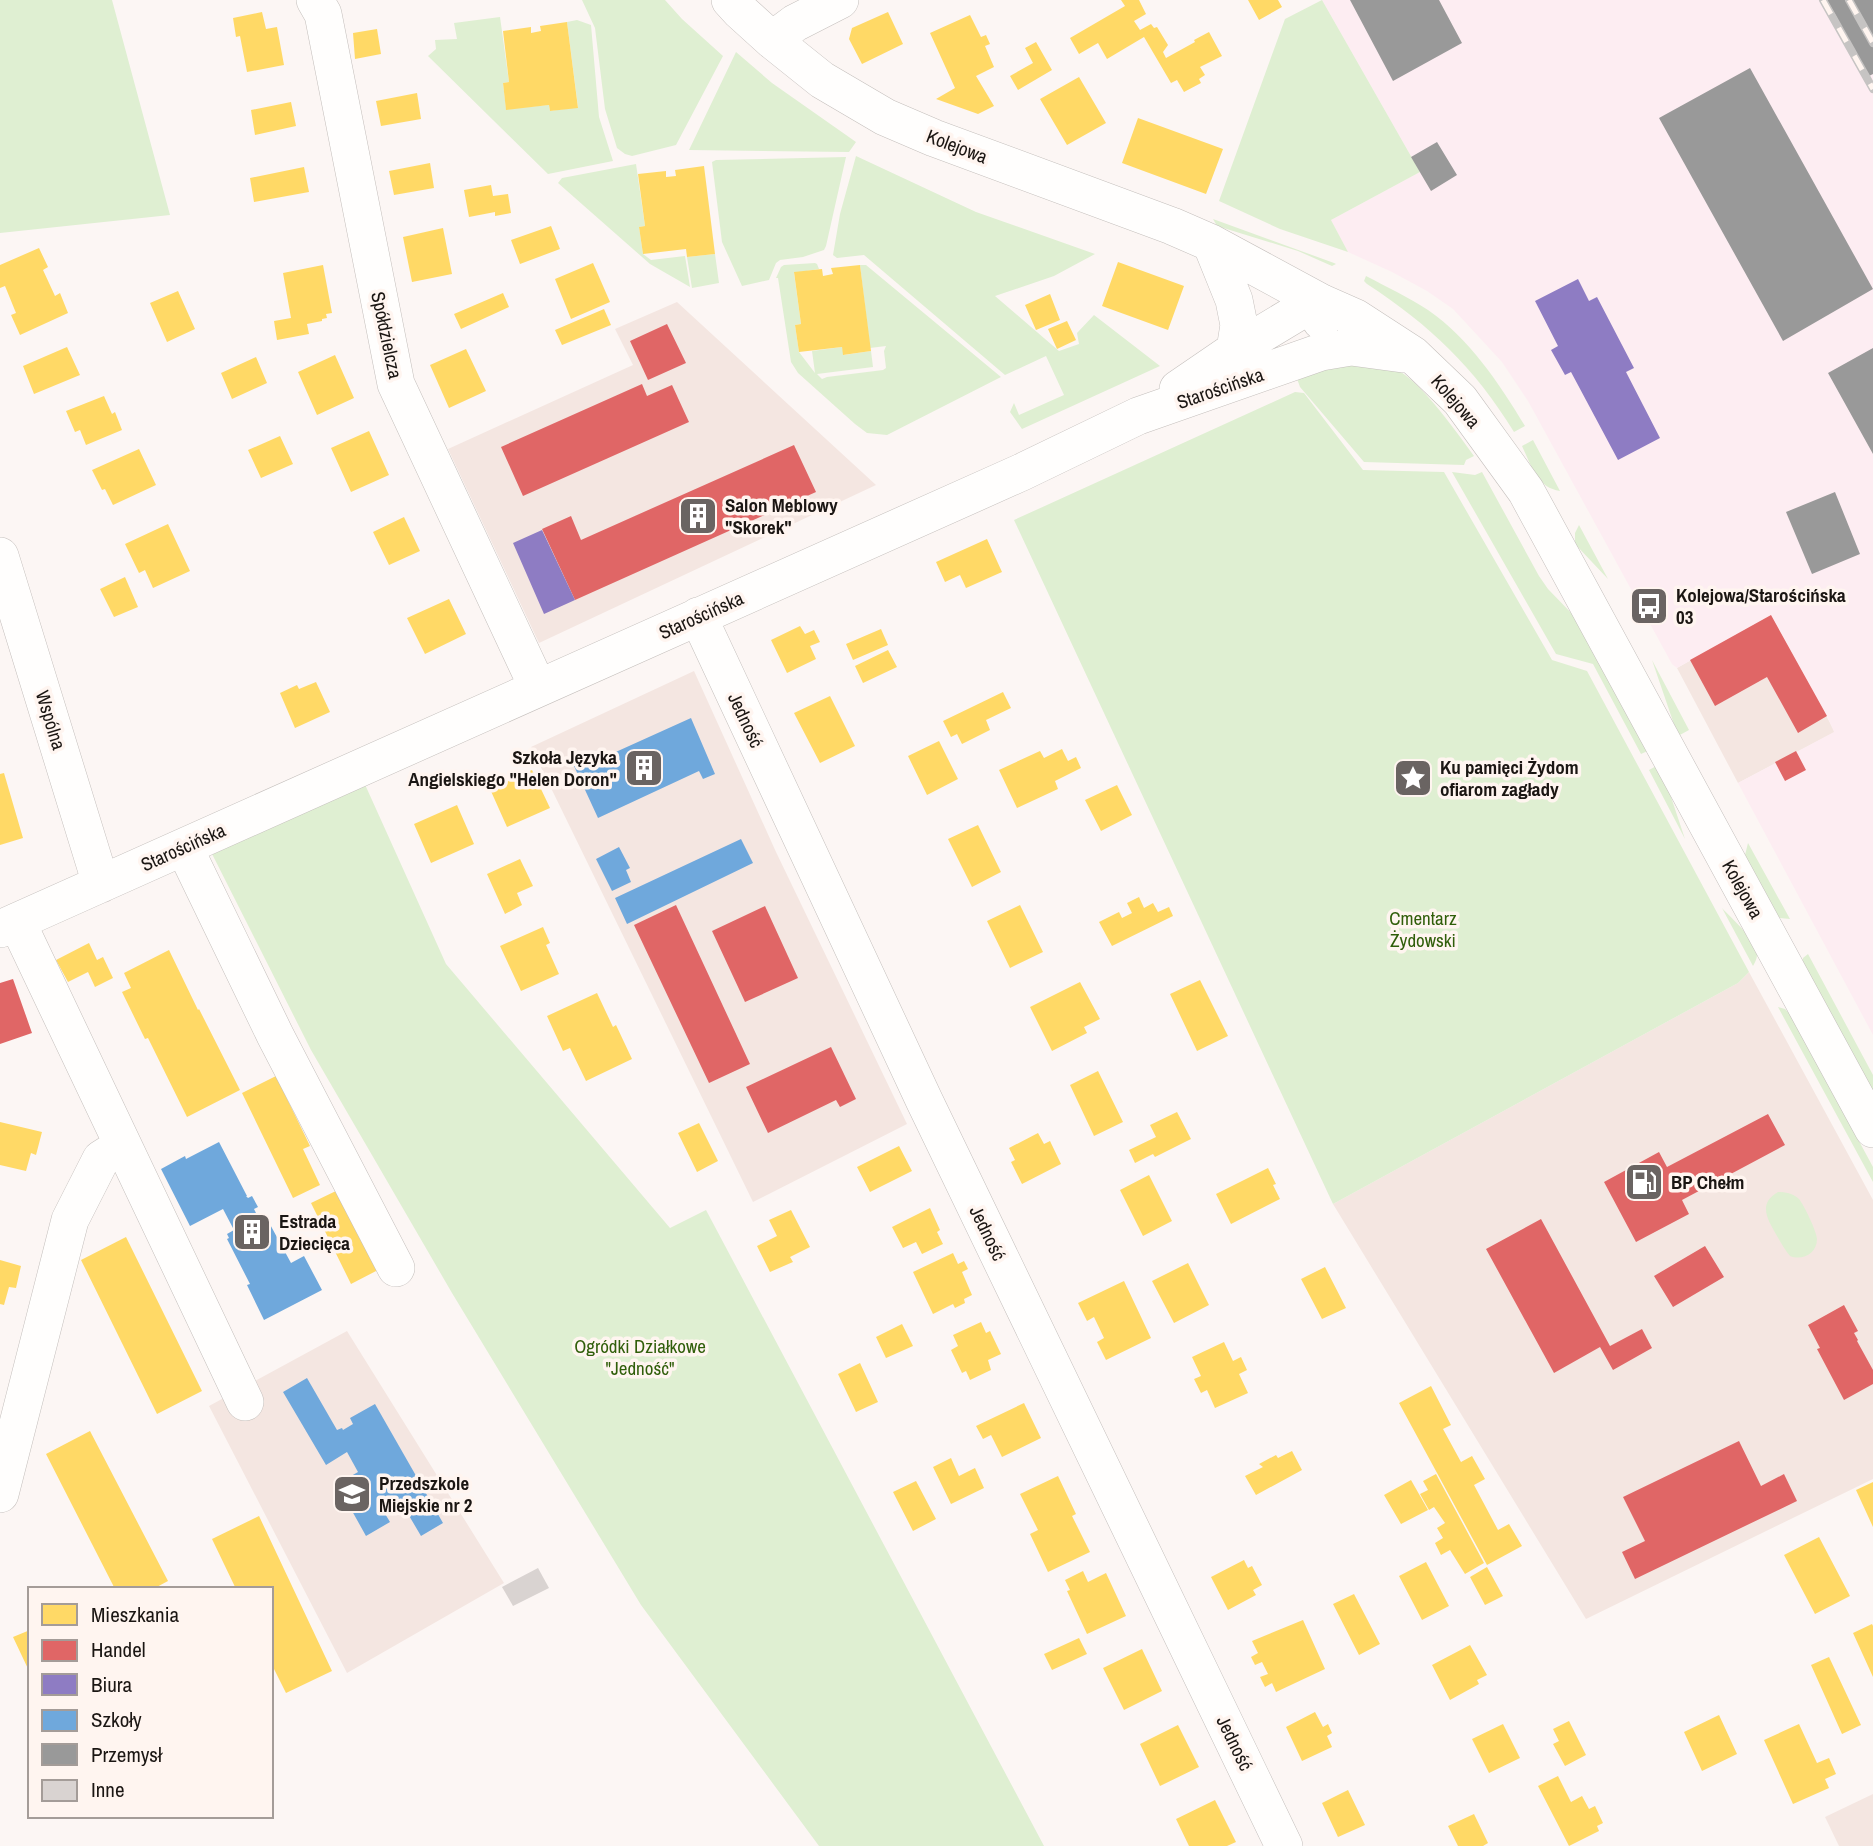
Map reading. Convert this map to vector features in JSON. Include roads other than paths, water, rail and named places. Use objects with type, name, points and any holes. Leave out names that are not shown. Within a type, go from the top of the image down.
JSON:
[{"type":"street","name":"Spółdzielcza","points":[[315,0],[323,14],[396,384],[538,688]]},
{"type":"street","name":"Kolejowa","points":[[730,0],[772,40],[822,80],[885,117],[934,138],[1172,226],[1210,243],[1322,303],[1356,318],[1413,355],[1460,400],[1526,491],[1873,1129]]},
{"type":"street","points":[[772,40],[796,23],[840,0]]},
{"type":"street","points":[[1210,243],[1234,300],[1239,325],[1235,350]]},
{"type":"street","points":[[1138,416],[1235,350],[1300,312],[1322,303],[1321,323],[1314,340],[1301,359]]},
{"type":"street","name":"Starościńska","points":[[8,925],[1022,472],[1138,416],[1321,352],[1350,347],[1413,355]]},
{"type":"street","name":"Wspólna","points":[[0,556],[101,884]]},
{"type":"street","name":"Jedność","points":[[698,616],[924,1100],[1284,1846]]},
{"type":"street","points":[[184,847],[275,1035],[396,1268]]},
{"type":"street","points":[[8,925],[30,947],[246,1402]]},
{"type":"street","points":[[0,1494],[71,1220],[101,1159],[123,1145]]},
{"type":"railway","points":[[1823,0],[1873,89]]},
{"type":"railway","points":[[1849,0],[1873,43]]},
{"type":"place","name":"Salon Meblowy \"Skorek\"","points":[[698,516]]},
{"type":"place","name":"Kolejowa/Starościńska 03","points":[[1649,606]]},
{"type":"place","name":"Szkoła Języka Angielskiego \"Helen Doron\"","points":[[644,768]]},
{"type":"place","name":"Ku pamięci Żydom ofiarom zagłady","points":[[1413,778]]},
{"type":"place","name":"BP Chełm","points":[[1644,1182]]},
{"type":"place","name":"Estrada Dziecięca","points":[[252,1232]]},
{"type":"place","name":"Przedszkole Miejskie nr 2","points":[[352,1494]]},
{"type":"park label","name":"Cmentarz Żydowski","points":[[1423,929]]},
{"type":"park label","name":"Ogródki Działkowe \"Jedność\"","points":[[640,1357]]}]
